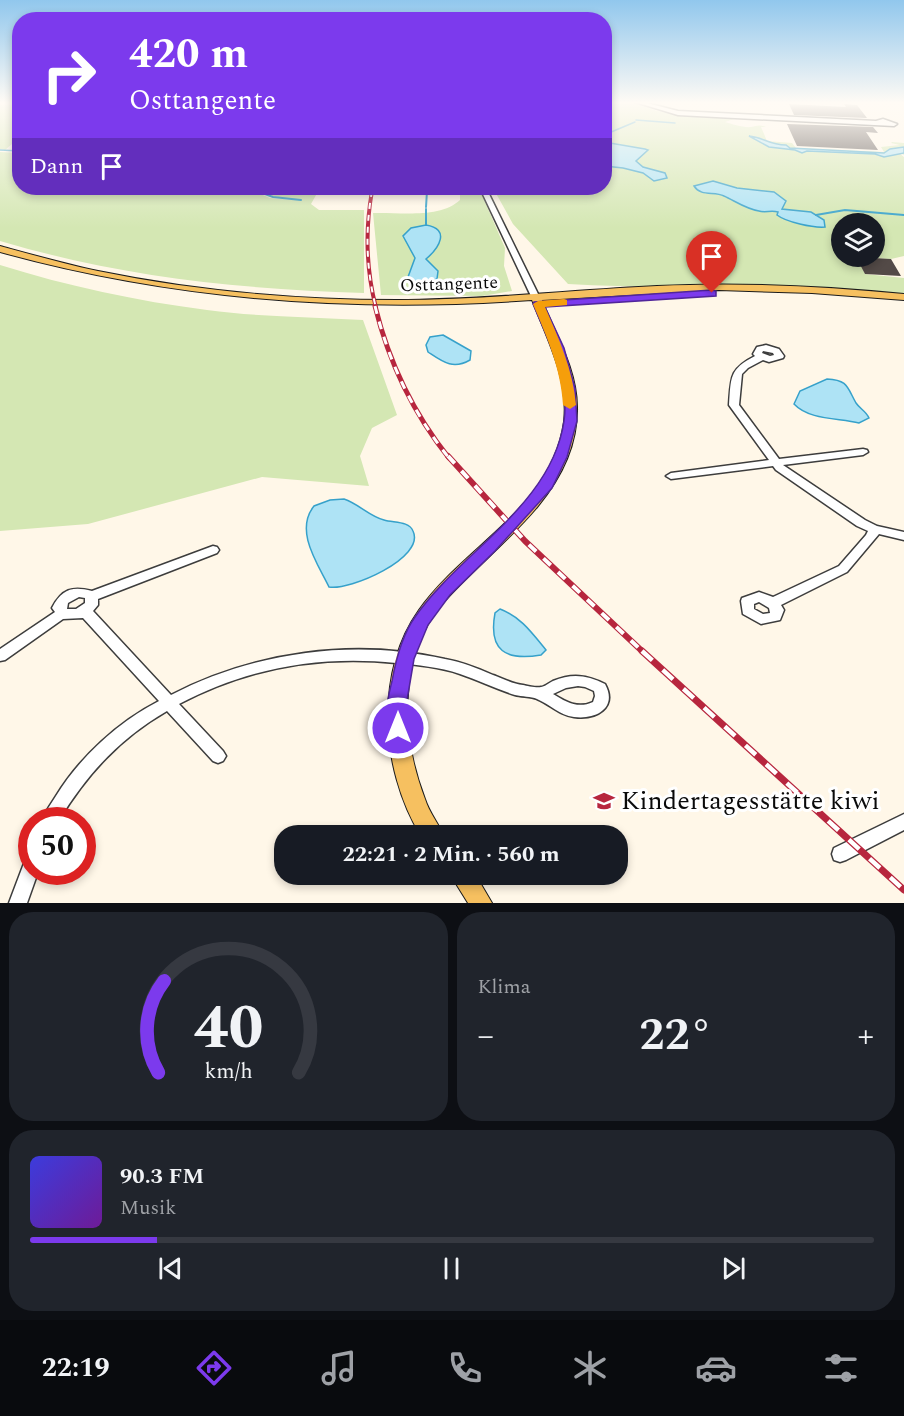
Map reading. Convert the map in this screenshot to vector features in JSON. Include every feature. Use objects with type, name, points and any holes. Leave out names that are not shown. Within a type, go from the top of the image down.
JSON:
[{"type":"main road","name":"Osttangente","points":[[0,249],[50,264],[109,277],[227,295],[398,303],[712,293],[819,296],[904,302]]},
{"type":"main road","name":"Osttangente","points":[[0,258],[106,283],[214,299],[276,305],[399,310],[661,289],[721,288],[817,290],[904,297]]},
{"type":"main road","points":[[428,825],[412,794],[402,761],[395,712],[405,659],[420,623],[444,591],[490,547],[547,485],[560,457],[571,421],[568,388],[558,348],[537,300]]},
{"type":"main road","points":[[469,885],[481,903]]},
{"type":"street","points":[[486,195],[537,300]]},
{"type":"street","points":[[761,357],[739,367],[734,405],[775,462],[787,474],[874,529],[904,536]]},
{"type":"street","points":[[671,476],[863,452]]},
{"type":"street","points":[[773,603],[843,568],[872,536],[874,529]]},
{"type":"street","points":[[62,613],[60,604],[67,597],[82,592],[92,597],[213,550]]},
{"type":"street","points":[[0,656],[62,613],[73,615],[85,611],[92,605],[92,597]]},
{"type":"street","points":[[85,611],[166,702],[218,756]]},
{"type":"street","points":[[58,807],[94,760],[166,702],[227,676],[282,661],[319,656],[405,659],[470,670],[519,691],[542,694]]},
{"type":"street","points":[[840,854],[904,822]]},
{"type":"street","points":[[18,903],[24,885]]},
{"type":"green space","points":[[0,144],[12,144],[5,150],[0,149]]},
{"type":"green space","points":[[612,144],[793,144],[796,148],[884,152],[881,147],[904,144],[904,155],[892,148],[904,157],[904,256],[885,259],[885,213],[831,213],[831,267],[862,267],[865,274],[904,278],[904,294],[820,289],[568,284],[513,224],[497,195],[612,195]]},
{"type":"green space","points":[[0,152],[12,153],[12,195],[263,195],[270,198],[294,200],[270,195],[316,195],[311,204],[319,210],[364,210],[364,293],[271,288],[180,279],[90,264],[0,241]]},
{"type":"green space","points":[[460,195],[482,195],[505,248],[504,266],[512,291],[482,296],[381,295],[373,213],[431,212],[452,206],[460,200]]},
{"type":"green space","points":[[0,265],[76,286],[181,306],[246,314],[363,320],[397,415],[372,428],[360,456],[369,486],[262,477],[88,524],[0,531]]},
{"type":"water","points":[[612,144],[648,150],[636,161],[643,167],[665,173],[667,178],[654,181],[643,173],[612,167]]},
{"type":"water","points":[[764,144],[786,145],[790,148],[884,153],[890,149],[904,147],[904,153],[884,157],[875,154],[807,151],[802,153]]},
{"type":"water","points":[[713,181],[737,188],[774,192],[786,201],[782,209],[811,212],[824,220],[825,227],[793,222],[781,218],[777,215],[778,212],[754,210],[720,195],[700,192],[694,186]]},
{"type":"water","points":[[426,225],[434,227],[440,235],[435,250],[426,259],[438,271],[437,279],[429,282],[413,281],[408,277],[415,258],[403,236],[411,228]]},
{"type":"water","points":[[443,335],[471,351],[470,360],[464,363],[448,364],[428,352],[426,345],[430,337]]},
{"type":"water","points":[[827,379],[846,385],[856,403],[869,418],[859,423],[824,418],[808,413],[794,404],[800,391]]},
{"type":"water","points":[[344,499],[379,518],[408,525],[413,531],[414,541],[408,552],[383,571],[352,584],[329,587],[314,558],[306,526],[308,516],[314,506],[330,500]]},
{"type":"water","points":[[500,609],[514,616],[531,632],[546,650],[541,655],[509,654],[497,645],[494,636],[495,613]]},
{"type":"building","points":[[796,144],[874,144],[878,150]]},
{"type":"building","points":[[885,259],[891,259],[901,276],[865,274],[861,267],[885,267]]},
{"type":"waterway","points":[[0,150],[12,151]]},
{"type":"waterway","points":[[268,195],[301,200]]},
{"type":"waterway","points":[[426,207],[427,195]]},
{"type":"waterway","points":[[426,209],[426,225]]},
{"type":"waterway","points":[[816,215],[845,210],[904,215]]},
{"type":"railway","points":[[371,195],[368,220],[368,250],[370,279],[376,308]]},
{"type":"railway","points":[[375,306],[387,347],[413,405],[449,458]]},
{"type":"railway","points":[[448,456],[525,541],[643,652]]},
{"type":"railway","points":[[642,651],[904,890]]},
{"type":"slow traffic","points":[[564,302],[538,304],[558,348],[570,405]]},
{"type":"place","name":"Kindertagesstätte kiwi","points":[[604,801]]},
{"type":"route","points":[[398,728],[395,712],[405,659],[420,623],[444,591],[490,547],[547,485],[560,457],[571,421],[568,388],[558,348],[538,304],[712,293]]}]
